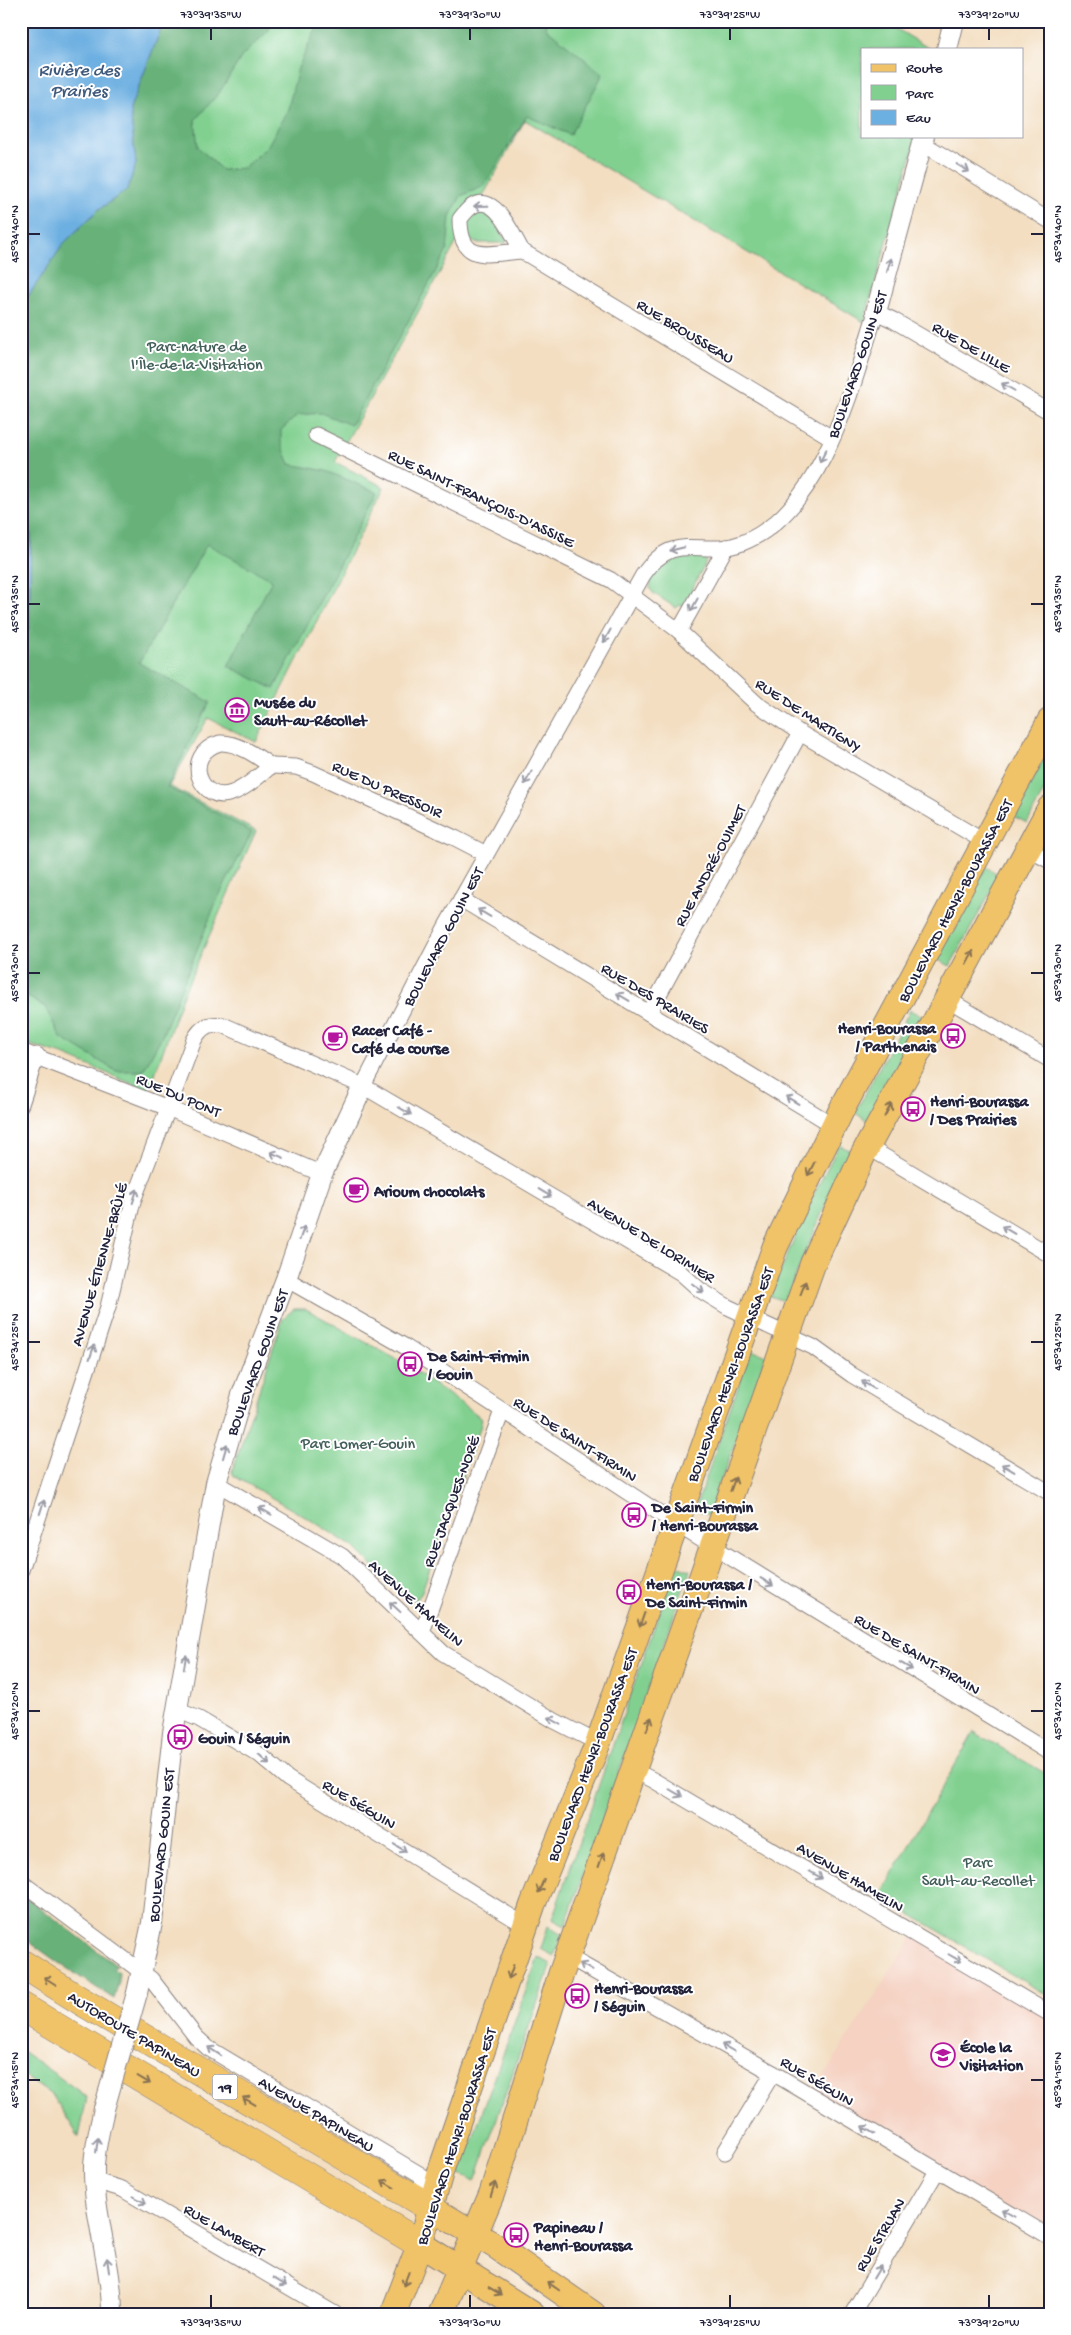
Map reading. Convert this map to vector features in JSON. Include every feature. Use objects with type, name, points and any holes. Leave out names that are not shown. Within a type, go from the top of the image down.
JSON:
[{"type":"highway","name":"AUTOROUTE PAPINEAU","points":[[21,1963],[431,2208]]},
{"type":"highway","name":"19","points":[[21,2006],[420,2244]]},
{"type":"main road","name":"BOULEVARD HENRI-BOURASSA EST","points":[[393,2314],[420,2244],[442,2167],[526,1926],[598,1743],[748,1318],[784,1226],[833,1125],[1050,721]]},
{"type":"main road","points":[[442,2314],[459,2268],[492,2193],[567,1956],[786,1334],[830,1224],[868,1147],[1050,808]]},
{"type":"main road","points":[[431,2208],[497,2247],[593,2314]]},
{"type":"main road","points":[[420,2244],[532,2314]]},
{"type":"street","points":[[947,48],[954,21]]},
{"type":"street","points":[[923,140],[1050,221]]},
{"type":"street","name":"BOULEVARD GOUIN EST","points":[[112,2314],[108,2265],[95,2181],[96,2147],[104,2109],[138,1993],[152,1924],[177,1710],[216,1483],[240,1402],[286,1279],[322,1174],[363,1086],[461,900],[631,594],[648,568],[667,551],[686,547],[726,547],[757,536],[786,514],[809,484],[832,438],[858,370],[876,312],[923,140]]},
{"type":"street","name":"RUE BROUSSEAU","points":[[522,251],[832,438]]},
{"type":"street","name":"RUE DE LILLE","points":[[876,312],[893,320],[1050,412]]},
{"type":"street","name":"RUE SAINT-FRANÇOIS-D'ASSISE","points":[[316,435],[610,580],[631,594]]},
{"type":"street","points":[[679,631],[726,547]]},
{"type":"street","name":"RUE DE MARTIGNY","points":[[631,594],[679,631],[745,694],[800,733],[985,842]]},
{"type":"street","name":"RUE ANDRÉ-OUIMET","points":[[649,1013],[800,733]]},
{"type":"street","name":"RUE DU PRESSOIR","points":[[271,766],[238,790],[227,795],[208,790],[200,781],[198,770],[200,759],[206,750],[214,744],[224,743],[257,756],[271,766],[296,767],[313,773],[486,854]]},
{"type":"street","points":[[1028,850],[1050,861]]},
{"type":"street","name":"RUE DES PRAIRIES","points":[[461,900],[833,1125]]},
{"type":"street","points":[[947,999],[1050,1060]]},
{"type":"street","name":"AVENUE DE LORIMIER","points":[[200,1029],[214,1024],[223,1025],[363,1086],[681,1274],[700,1290],[748,1318],[818,1350],[852,1375],[1050,1493]]},
{"type":"street","name":"AVENUE ÉTIENNE-BRÛLÉ","points":[[21,1570],[108,1307],[133,1201],[194,1040],[200,1029]]},
{"type":"street","name":"RUE DU PONT","points":[[21,1051],[168,1108],[322,1174]]},
{"type":"street","points":[[21,1104],[37,1056]]},
{"type":"street","points":[[868,1147],[1050,1255]]},
{"type":"street","name":"RUE DE SAINT-FIRMIN","points":[[286,1279],[404,1346],[711,1547],[1050,1753]]},
{"type":"street","name":"RUE JACQUES-NORÉ","points":[[422,1632],[502,1411]]},
{"type":"street","name":"AVENUE HAMELIN","points":[[216,1483],[342,1556],[443,1653],[555,1721],[598,1743]]},
{"type":"street","name":"RUE SÉGUIN","points":[[177,1710],[199,1719],[260,1755],[288,1779],[526,1926]]},
{"type":"street","name":"AVENUE HAMELIN","points":[[633,1770],[1050,2014]]},
{"type":"street","name":"AVENUE PAPINEAU","points":[[21,1882],[157,1984],[196,2037],[208,2048],[421,2175],[431,2208]]},
{"type":"street","name":"RUE SÉGUIN","points":[[567,1956],[773,2073],[1050,2237]]},
{"type":"street","points":[[725,2152],[773,2073]]},
{"type":"street","name":"RUE STRUAN","points":[[852,2314],[937,2171]]},
{"type":"street","name":"RUE LAMBERT","points":[[95,2181],[122,2189],[335,2314]]},
{"type":"shaded area","name":"École la Visitation","points":[[914,1934],[1050,2013],[1050,2237],[811,2096]]},
{"type":"green space","name":"Parc-nature de l'Île-de-la-Visitation","points":[[164,21],[884,21],[928,48],[861,48],[861,138],[916,138],[864,322],[525,120],[473,214],[488,213],[495,219],[507,243],[475,243],[469,239],[464,229],[335,462],[384,487],[256,742],[208,718],[169,786],[256,831],[182,997],[149,1091],[66,1056],[21,1042],[21,643],[29,627],[31,536],[21,468],[21,307],[98,210]]},
{"type":"green space","name":"Parc-nature de l'Île-de-la-Visitation","points":[[164,21],[273,21],[268,31],[242,56],[219,93],[195,120],[198,147],[222,170],[243,168],[267,147],[288,109],[298,68],[320,21],[545,21],[546,28],[603,74],[570,135],[527,116],[484,186],[461,196],[450,216],[447,251],[351,425],[321,413],[298,415],[281,430],[281,443],[290,464],[326,471],[377,492],[274,689],[228,666],[272,580],[207,544],[139,663],[210,702],[167,787],[252,832],[217,900],[162,1036],[143,1071],[116,1071],[61,1038],[45,1007],[21,993],[21,643],[29,627],[31,536],[21,468],[21,307],[64,243],[98,210],[127,190],[136,164],[130,109]]},
{"type":"green space","points":[[678,554],[704,555],[706,562],[683,607],[680,605],[676,608],[653,593],[650,588],[651,582],[648,580],[661,564]]},
{"type":"green space","points":[[1050,747],[1050,780],[1027,823],[1013,816]]},
{"type":"green space","points":[[986,867],[1000,875],[950,966],[937,959]]},
{"type":"green space","points":[[910,1010],[923,1017],[868,1121],[855,1113]]},
{"type":"green space","points":[[839,1145],[851,1151],[825,1206],[785,1301],[770,1296],[808,1206]]},
{"type":"green space","name":"Parc Lomer-Gouin","points":[[294,1309],[306,1309],[405,1364],[482,1418],[421,1594],[417,1599],[412,1600],[404,1596],[356,1549],[319,1525],[234,1476],[232,1472],[283,1318]]},
{"type":"green space","points":[[751,1350],[766,1356],[709,1515],[695,1509]]},
{"type":"green space","points":[[676,1565],[690,1570],[565,1926],[552,1919]]},
{"type":"green space","name":"Parc Sault-au-Recollet","points":[[974,1732],[1050,1776],[1050,1997],[880,1896]]},
{"type":"green space","points":[[21,1893],[117,1966],[114,1968],[119,1973],[119,1982],[114,1999],[21,1936]]},
{"type":"green space","points":[[548,1926],[562,1935],[554,1956],[541,1949]]},
{"type":"green space","points":[[538,1957],[551,1964],[475,2181],[460,2174]]},
{"type":"green space","points":[[21,2050],[87,2097],[79,2137],[53,2096],[21,2074]]},
{"type":"water","name":"Rivière des Prairies","points":[[21,21],[164,21],[130,109],[136,164],[127,190],[98,210],[64,243],[21,307]]},
{"type":"water","points":[[21,468],[31,536],[29,627],[21,643]]},
{"type":"place","name":"Musée du Sault-au-Récollet","points":[[237,710]]},
{"type":"place","name":"Henri-Bourassa / Parthenais","points":[[953,1036]]},
{"type":"place","name":"Racer Café - Café de course","points":[[335,1038]]},
{"type":"place","name":"Henri-Bourassa / Des Prairies","points":[[913,1109]]},
{"type":"place","name":"Arioum chocolats","points":[[356,1190]]},
{"type":"place","name":"De Saint-Firmin / Gouin","points":[[410,1364]]},
{"type":"place","name":"De Saint-Firmin / Henri-Bourassa","points":[[634,1515]]},
{"type":"place","name":"Henri-Bourassa / De Saint-Firmin","points":[[629,1592]]},
{"type":"place","name":"Gouin / Séguin","points":[[180,1737]]},
{"type":"place","name":"Henri-Bourassa / Séguin","points":[[577,1996]]},
{"type":"place","name":"École la Visitation","points":[[943,2055]]},
{"type":"place","name":"Papineau / Henri-Bourassa","points":[[516,2235]]}]
